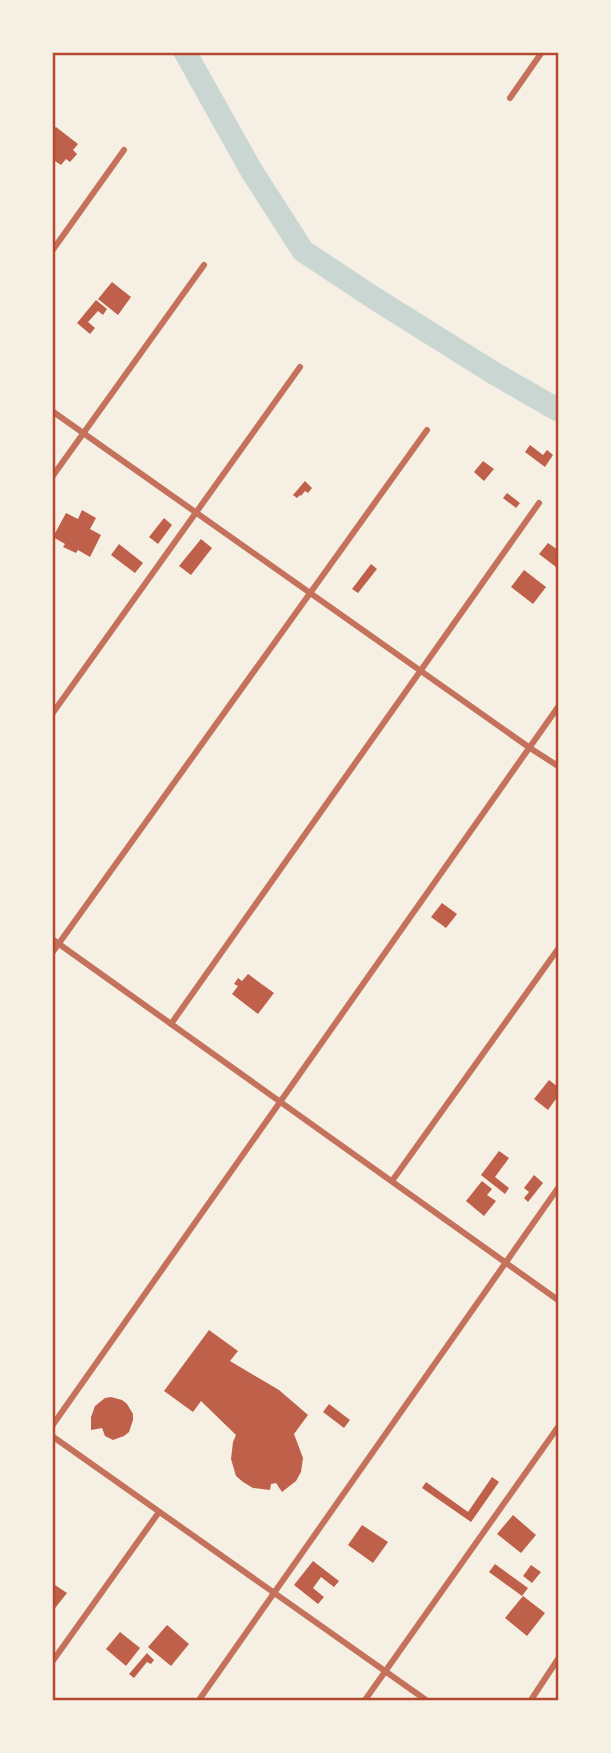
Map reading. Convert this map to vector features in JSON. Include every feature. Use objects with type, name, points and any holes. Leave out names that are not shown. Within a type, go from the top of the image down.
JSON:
[{"type":"street","points":[[510,98],[542,52]]},
{"type":"street","points":[[52,251],[124,150]]},
{"type":"street","points":[[52,477],[204,265]]},
{"type":"street","points":[[52,714],[300,367]]},
{"type":"street","points":[[52,411],[558,766]]},
{"type":"street","points":[[52,953],[56,942],[427,430]]},
{"type":"street","points":[[171,1024],[539,503]]},
{"type":"street","points":[[52,1426],[558,707]]},
{"type":"street","points":[[56,942],[558,1300]]},
{"type":"street","points":[[392,1181],[558,949]]},
{"type":"street","points":[[200,1700],[558,1188]]},
{"type":"street","points":[[365,1700],[558,1427]]},
{"type":"street","points":[[52,1436],[426,1700]]},
{"type":"street","points":[[52,1662],[159,1512]]},
{"type":"street","points":[[531,1700],[558,1659]]},
{"type":"building","points":[[56,127],[78,144],[73,150],[77,154],[70,162],[66,159],[61,165],[52,159],[52,131]]},
{"type":"building","points":[[112,282],[131,297],[118,315],[98,299]]},
{"type":"building","points":[[96,300],[107,309],[103,315],[98,311],[88,322],[95,328],[90,334],[77,323]]},
{"type":"building","points":[[530,445],[543,455],[547,450],[553,455],[545,467],[525,452]]},
{"type":"building","points":[[483,461],[494,469],[484,481],[474,472]]},
{"type":"building","points":[[305,481],[312,488],[297,498],[293,495]]},
{"type":"building","points":[[507,493],[520,503],[516,508],[503,498]]},
{"type":"building","points":[[82,510],[96,518],[90,529],[101,535],[90,557],[78,550],[76,553],[63,547],[65,544],[53,537],[66,513],[78,519]]},
{"type":"building","points":[[164,518],[172,525],[158,544],[149,537]]},
{"type":"building","points":[[201,539],[212,548],[191,575],[179,566]]},
{"type":"building","points":[[548,543],[558,550],[556,567],[539,554]]},
{"type":"building","points":[[119,544],[143,563],[135,573],[111,555]]},
{"type":"building","points":[[371,564],[377,569],[358,593],[352,589]]},
{"type":"building","points":[[524,570],[546,587],[533,604],[511,587]]},
{"type":"building","points":[[442,903],[457,914],[446,928],[431,917]]},
{"type":"building","points":[[248,974],[274,993],[258,1014],[232,994],[238,986],[234,984],[238,978],[242,981]]},
{"type":"building","points":[[549,1080],[558,1087],[558,1096],[548,1110],[534,1099]]},
{"type":"building","points":[[499,1151],[509,1158],[495,1177],[509,1188],[505,1194],[481,1175]]},
{"type":"building","points":[[534,1175],[543,1183],[528,1202],[524,1198],[529,1192],[524,1188]]},
{"type":"building","points":[[482,1181],[492,1189],[487,1195],[496,1201],[484,1216],[466,1201]]},
{"type":"building","points":[[209,1330],[238,1351],[230,1361],[279,1390],[308,1415],[294,1434],[303,1458],[301,1472],[296,1481],[282,1492],[276,1483],[271,1484],[270,1490],[253,1488],[243,1482],[236,1476],[231,1459],[236,1435],[201,1401],[193,1412],[164,1391]]},
{"type":"building","points":[[111,1397],[122,1400],[133,1414],[129,1432],[113,1440],[105,1436],[102,1428],[91,1430],[91,1417],[95,1406]]},
{"type":"building","points":[[329,1404],[350,1420],[344,1428],[323,1412]]},
{"type":"building","points":[[492,1477],[499,1482],[471,1522],[422,1488],[426,1482],[468,1512]]},
{"type":"building","points":[[513,1515],[536,1535],[521,1553],[497,1534]]},
{"type":"building","points":[[362,1525],[388,1542],[373,1563],[348,1545]]},
{"type":"building","points":[[313,1561],[339,1581],[334,1587],[321,1577],[313,1588],[324,1597],[318,1604],[294,1585]]},
{"type":"building","points":[[495,1564],[528,1588],[522,1596],[489,1572]]},
{"type":"building","points":[[531,1565],[541,1572],[532,1583],[523,1576]]},
{"type":"building","points":[[52,1583],[67,1593],[52,1612]]},
{"type":"building","points":[[523,1596],[545,1613],[527,1636],[505,1618]]},
{"type":"building","points":[[167,1625],[189,1644],[171,1666],[148,1647]]},
{"type":"building","points":[[120,1632],[140,1648],[126,1666],[106,1649]]},
{"type":"building","points":[[147,1653],[154,1660],[151,1664],[147,1662],[134,1678],[129,1674]]},
{"type":"waterway","points":[[185,52],[251,170],[303,251],[492,372],[558,410]]}]
